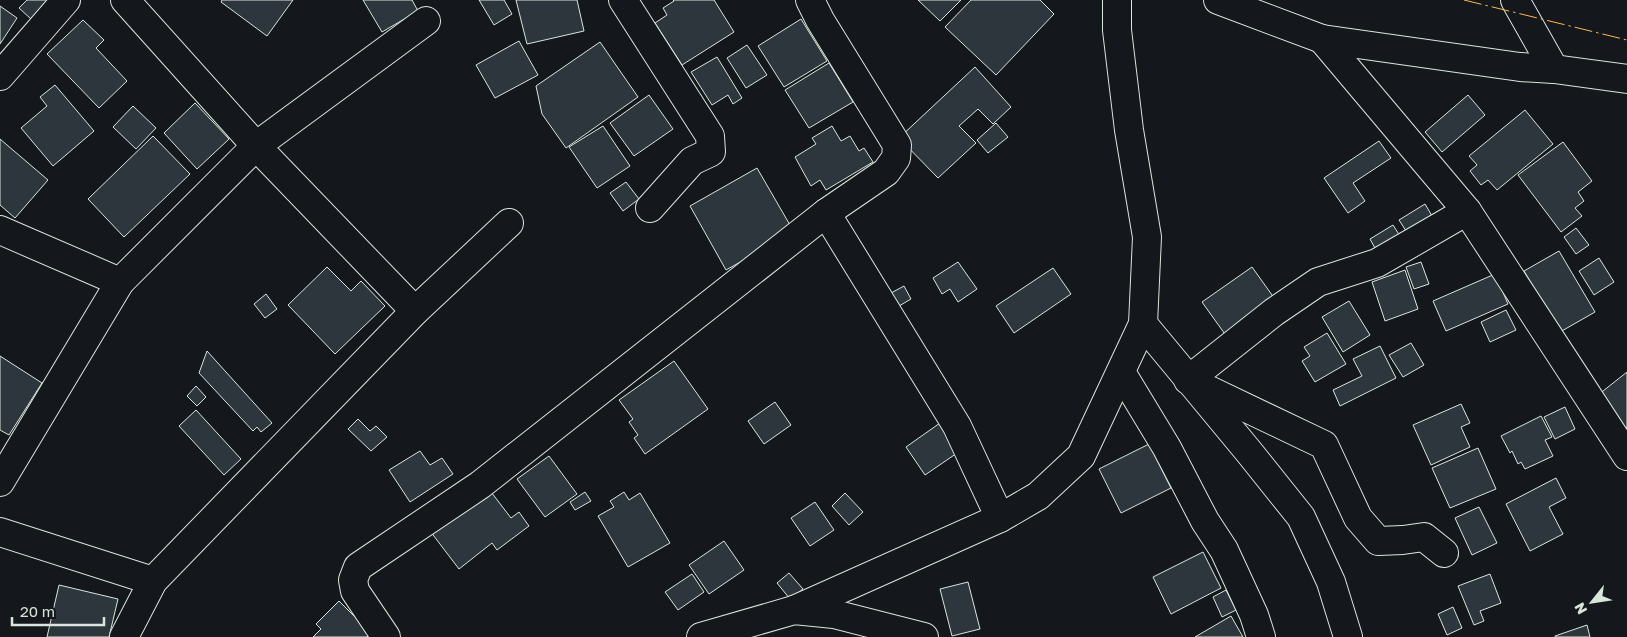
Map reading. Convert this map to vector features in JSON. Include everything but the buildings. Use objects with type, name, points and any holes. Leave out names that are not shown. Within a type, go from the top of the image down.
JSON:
[{"type":"street","points":[[0,76],[66,0]]},
{"type":"street","points":[[125,0],[256,146],[415,311]]},
{"type":"street","points":[[624,0],[710,136],[711,152],[692,161],[650,208]]},
{"type":"street","points":[[386,637],[356,591],[353,580],[358,567],[480,485],[826,213],[886,172],[896,158],[897,145],[810,0]]},
{"type":"street","points":[[701,637],[794,610],[1000,518],[1038,496],[1081,456],[1143,324],[1147,237],[1129,130],[1117,30],[1117,0]]},
{"type":"street","points":[[1218,0],[1322,39],[1520,67],[1554,69],[1627,79]]},
{"type":"street","points":[[1514,0],[1554,69]]},
{"type":"street","points":[[0,482],[120,282],[256,146],[426,21]]},
{"type":"street","points":[[1322,39],[1467,211],[1627,456]]},
{"type":"street","points":[[1188,380],[1274,312],[1318,282],[1377,263],[1467,211]]},
{"type":"street","points":[[826,213],[957,426],[1000,518]]},
{"type":"street","points":[[124,637],[153,581],[415,311],[509,224]]},
{"type":"street","points":[[0,230],[120,282]]},
{"type":"street","points":[[1143,324],[1301,517],[1331,582],[1348,637]]},
{"type":"street","points":[[1121,372],[1168,448],[1204,521],[1224,550],[1254,615],[1261,637]]},
{"type":"street","points":[[1188,380],[1324,445],[1358,518],[1378,541],[1424,537],[1444,553]]},
{"type":"street","points":[[0,532],[153,581]]},
{"type":"street","points":[[794,610],[834,614],[924,637]]},
{"type":"power","points":[[1464,0],[1627,40]]}]
